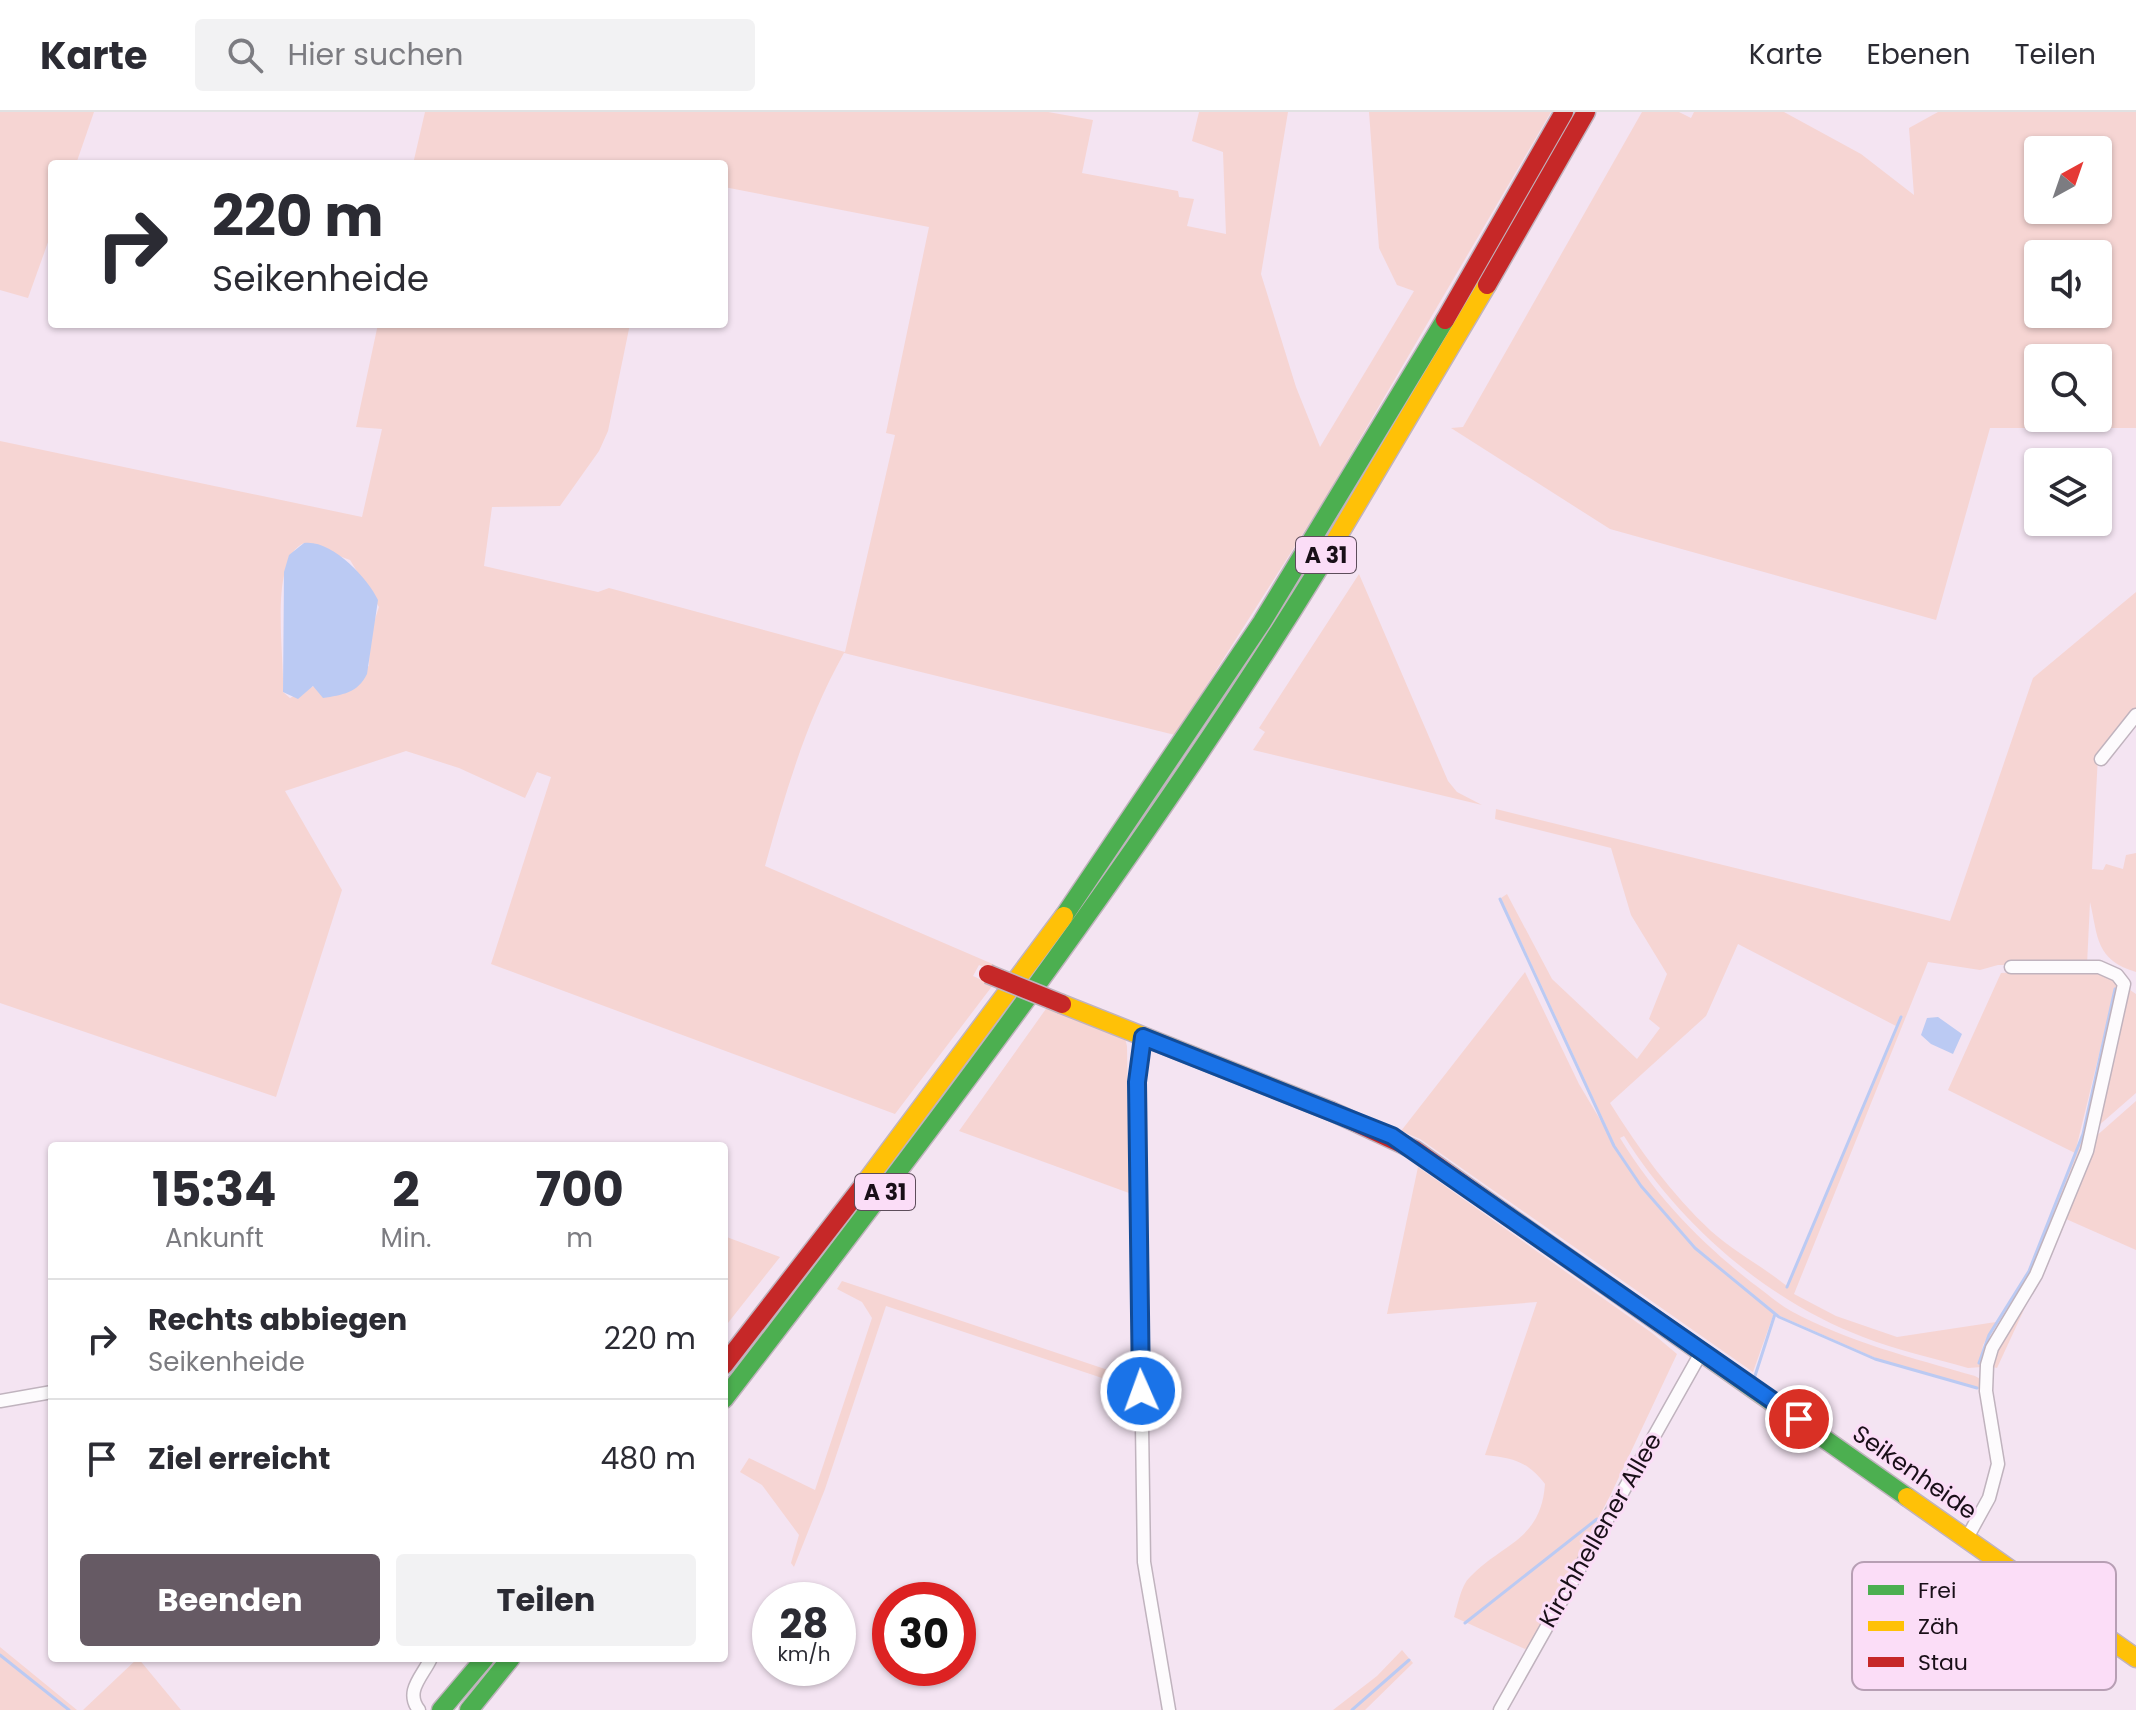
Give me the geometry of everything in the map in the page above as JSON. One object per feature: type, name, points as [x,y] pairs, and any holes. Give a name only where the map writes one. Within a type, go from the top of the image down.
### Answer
[{"type":"main road","name":"A 31","points":[[728,1360],[912,1124],[1064,917],[1208,704],[1372,447],[1564,112]]},
{"type":"main road","name":"A 31","points":[[728,1394],[928,1136],[1080,927],[1227,713],[1395,443],[1586,112]]},
{"type":"main road","name":"Seikenheide","points":[[988,974],[1392,1136],[2001,1562]]},
{"type":"main road","name":"Seikenheide","points":[[2116,1644],[2136,1658]]},
{"type":"main road","points":[[442,1709],[482,1662]]},
{"type":"main road","points":[[469,1710],[508,1662]]},
{"type":"street","points":[[2101,759],[2136,715]]},
{"type":"street","points":[[1967,1538],[1989,1498],[1998,1464],[1986,1391],[1987,1365],[1992,1348],[2036,1275],[2087,1151],[2124,984],[2117,975],[2099,967],[2011,967]]},
{"type":"street","points":[[1143,1037],[1137,1082],[1144,1562],[1169,1710]]},
{"type":"street","name":"Kirchhellener Allee","points":[[1500,1710],[1702,1351]]},
{"type":"street","points":[[0,1401],[48,1393]]},
{"type":"street","points":[[419,1710],[412,1698],[413,1688],[429,1662]]},
{"type":"shaded area","points":[[0,112],[94,112],[77,160],[48,160],[48,242],[28,298],[0,290]]},
{"type":"shaded area","points":[[425,112],[1048,112],[1093,120],[1082,173],[1178,191],[1179,197],[1194,199],[1187,226],[1226,234],[1223,152],[1192,141],[1199,112],[1288,112],[1261,274],[1296,387],[1320,447],[1414,291],[1397,285],[1379,248],[1369,112],[1551,112],[1323,502],[1175,735],[844,653],[808,731],[765,866],[995,965],[991,970],[979,965],[973,976],[993,985],[895,1114],[491,964],[551,777],[537,772],[525,798],[459,768],[406,751],[285,791],[342,890],[276,1097],[0,1003],[0,441],[362,517],[382,429],[356,427],[377,328],[629,328],[608,431],[599,451],[560,506],[492,507],[484,566],[598,592],[609,588],[845,652],[895,435],[886,433],[929,227],[728,188],[728,160],[414,160]],"holes":[[[304,543],[350,560],[379,607],[370,634],[369,666],[319,690],[314,686],[290,698],[283,692],[282,588],[293,553]]]},
{"type":"shaded area","points":[[1642,112],[1679,112],[1691,118],[1694,112],[1784,112],[1861,154],[1914,195],[1909,128],[1938,112],[2136,112],[2136,428],[2112,428],[2112,344],[2024,344],[2024,428],[1990,428],[1936,620],[1610,529],[1451,428],[1463,427]]},
{"type":"shaded area","points":[[1359,574],[1448,781],[1457,792],[1482,805],[1253,750],[1265,732],[1259,728]]},
{"type":"shaded area","points":[[2136,592],[2136,711],[2113,733],[2098,756],[2092,869],[2103,870],[2106,864],[2123,869],[2126,855],[2136,853],[2136,972],[2113,961],[2106,954],[2097,936],[2090,902],[2087,965],[1998,965],[1980,970],[1928,962],[1794,1294],[1836,1316],[1897,1337],[1996,1322],[1983,1345],[1980,1363],[1989,1338],[2030,1271],[2083,1134],[2115,989],[2075,1153],[1948,1090],[2001,973],[2090,969],[2119,980],[2091,1131],[2046,1248],[1982,1367],[1968,1368],[1876,1342],[1792,1302],[1728,1256],[1698,1229],[1646,1168],[1624,1136],[1620,1138],[1663,1198],[1695,1233],[1751,1282],[1791,1311],[1858,1340],[1975,1376],[1982,1380],[1983,1390],[1878,1359],[1780,1316],[1696,1247],[1641,1185],[1615,1145],[1501,898],[1507,894],[1552,979],[1637,1059],[1660,1028],[1649,1019],[1667,974],[1631,915],[1611,848],[1495,819],[1496,809],[1950,921],[2033,678]],"holes":[[[1738,944],[1896,1026],[1902,1017],[1787,1286],[1720,1239],[1696,1217],[1656,1170],[1610,1103],[1706,1016]]]},
{"type":"shaded area","points":[[1525,972],[1579,1084],[1640,1187],[1694,1248],[1774,1313],[1753,1372],[1420,1139],[1401,1131]]},
{"type":"shaded area","points":[[2127,988],[2136,994],[2136,1093],[2097,1127]]},
{"type":"shaded area","points":[[1048,1006],[1124,1035],[1127,1046],[1129,1193],[959,1131]]},
{"type":"shaded area","points":[[2136,1101],[2136,1250],[2066,1219],[1997,1368],[1989,1366],[2094,1138]]},
{"type":"shaded area","points":[[1418,1167],[1677,1354],[1611,1494],[1531,1646],[1525,1649],[1454,1617],[1467,1581],[1528,1530],[1542,1503],[1545,1484],[1532,1470],[1512,1459],[1485,1455],[1537,1302],[1387,1314]]},
{"type":"shaded area","points":[[728,1238],[780,1257],[728,1323]]},
{"type":"shaded area","points":[[842,1281],[1126,1376],[1133,1372],[1133,1395],[1126,1386],[886,1306],[825,1489],[794,1567],[791,1563],[799,1535],[762,1485],[740,1472],[749,1458],[815,1490],[872,1318],[862,1302],[837,1289]]},
{"type":"shaded area","points":[[0,1647],[77,1710],[0,1710]]},
{"type":"shaded area","points":[[1402,1650],[1413,1663],[1365,1710],[1333,1710],[1377,1676]]},
{"type":"shaded area","points":[[134,1662],[141,1662],[181,1710],[83,1710]]},
{"type":"water","points":[[304,543],[315,543],[337,553],[366,581],[378,600],[367,674],[354,689],[323,698],[313,686],[298,699],[283,692],[284,572],[289,555]]},
{"type":"water","points":[[1938,1017],[1962,1034],[1953,1054],[1931,1044],[1921,1035],[1927,1018]]},
{"type":"waterway","points":[[1500,899],[1614,1146],[1641,1186],[1695,1248],[1779,1317],[1875,1359],[1977,1388]]},
{"type":"waterway","points":[[1979,1363],[1989,1335],[2029,1271],[2083,1134],[2115,989]]},
{"type":"waterway","points":[[1787,1287],[1901,1017]]},
{"type":"waterway","points":[[1754,1379],[1775,1314]]},
{"type":"waterway","points":[[1465,1623],[1597,1519]]},
{"type":"waterway","points":[[0,1655],[69,1710]]},
{"type":"waterway","points":[[1352,1710],[1409,1660]]},
{"type":"traffic: fast","points":[[1064,916],[1262,622],[1445,320]]},
{"type":"traffic: fast","points":[[728,1394],[1034,989],[1182,779],[1322,563]]},
{"type":"traffic: fast","points":[[1508,1216],[1907,1497]]},
{"type":"traffic: fast","points":[[441,1710],[482,1662]]},
{"type":"traffic: fast","points":[[469,1710],[508,1662]]},
{"type":"traffic: slow","points":[[1322,563],[1487,285]]},
{"type":"traffic: slow","points":[[865,1183],[1064,916]]},
{"type":"traffic: slow","points":[[1062,1004],[1331,1111]]},
{"type":"traffic: slow","points":[[1907,1497],[1999,1562]]},
{"type":"traffic: slow","points":[[2116,1644],[2136,1658]]},
{"type":"traffic: jam","points":[[1445,320],[1564,112]]},
{"type":"traffic: jam","points":[[1487,285],[1586,112]]},
{"type":"traffic: jam","points":[[988,974],[1062,1004]]},
{"type":"traffic: jam","points":[[1331,1111],[1415,1150],[1508,1216]]},
{"type":"traffic: jam","points":[[728,1360],[865,1183]]},
{"type":"route","points":[[1141,1391],[1137,1082],[1143,1037],[1392,1136],[1799,1419]]}]
